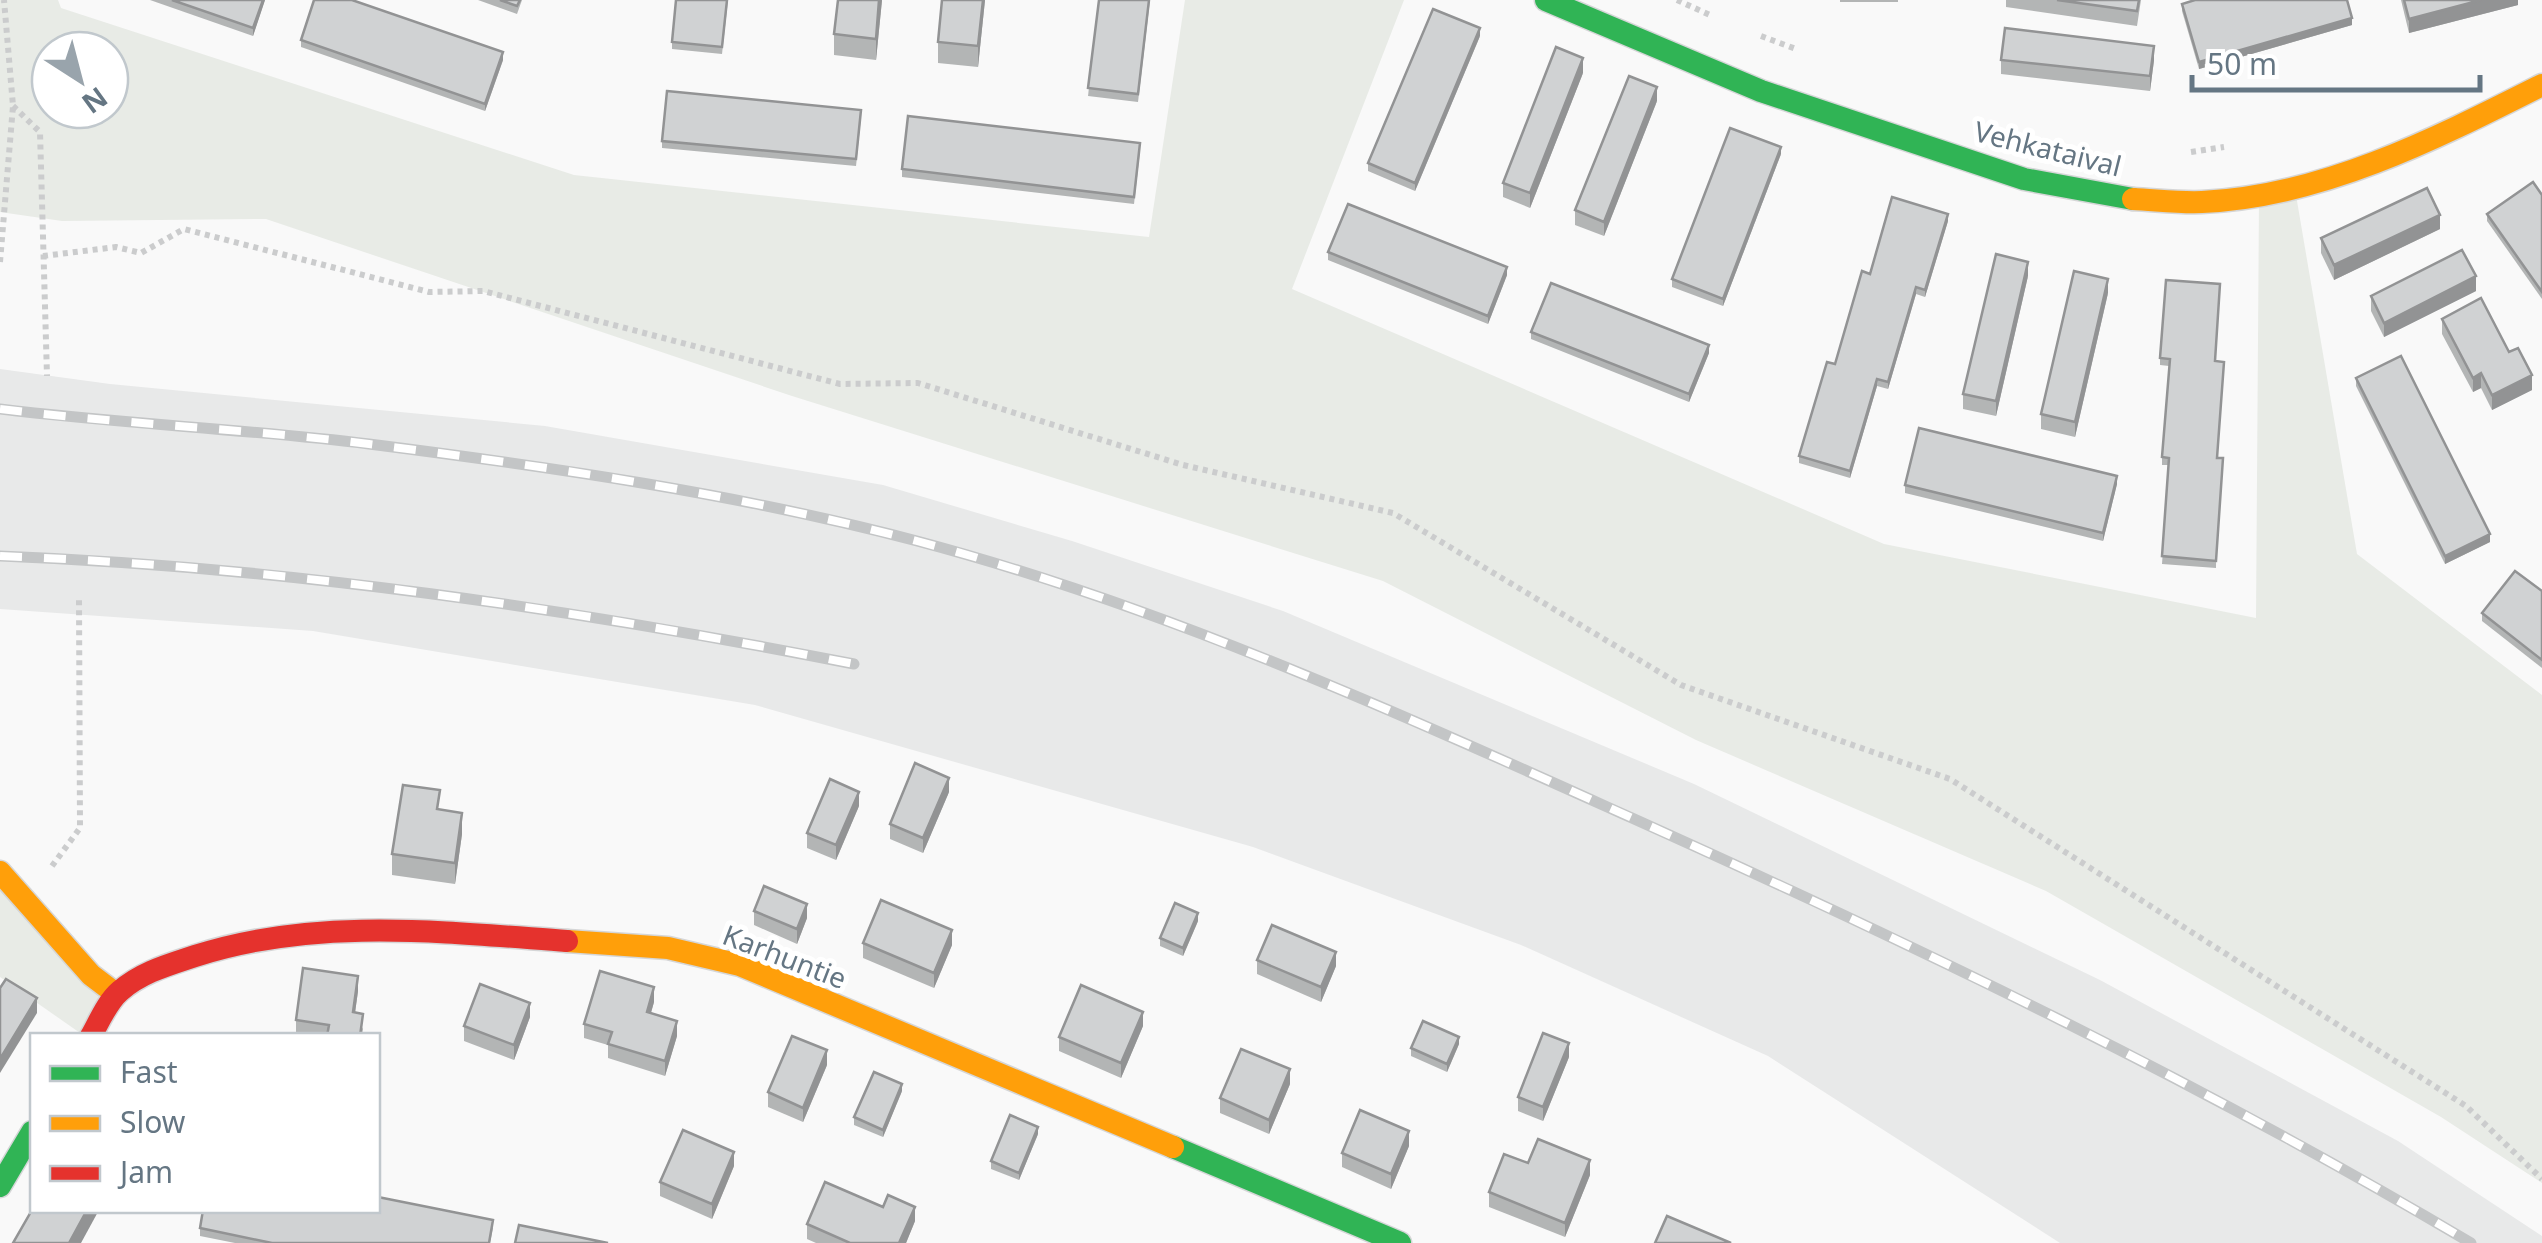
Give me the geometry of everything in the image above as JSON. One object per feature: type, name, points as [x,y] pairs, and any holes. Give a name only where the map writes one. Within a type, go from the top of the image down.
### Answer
[{"type":"street","name":"Vehkataival","points":[[1546,0],[1760,90],[2024,178],[2113,198],[2204,202],[2329,180],[2472,121],[2542,85]]},
{"type":"street","points":[[0,872],[92,975],[116,994],[93,1033]]},
{"type":"street","name":"Karhuntie","points":[[116,994],[146,972],[193,956],[232,944],[307,933],[398,929],[668,948],[740,964],[1400,1243]]},
{"type":"street","points":[[0,1186],[30,1135]]},
{"type":"path","points":[[0,262],[12,106],[4,0]]},
{"type":"path","points":[[1677,0],[1722,20]]},
{"type":"path","points":[[1752,33],[1803,52]]},
{"type":"path","points":[[12,106],[40,132],[47,376]]},
{"type":"path","points":[[2175,152],[2226,147]]},
{"type":"path","points":[[44,256],[116,248],[141,253],[184,229],[429,292],[483,292],[840,384],[918,383],[1182,465],[1393,513],[1682,685],[1950,779],[2466,1106],[2542,1178]]},
{"type":"path","points":[[42,879],[80,828],[80,598]]},
{"type":"shaded area","points":[[0,0],[58,0],[61,8],[129,30],[30,30],[30,130],[130,130],[130,30],[574,175],[1149,237],[1185,0],[1404,0],[1292,289],[1884,544],[2256,618],[2259,200],[2296,195],[2357,554],[2542,695],[2542,1183],[2441,1117],[2046,891],[1696,740],[1383,581],[792,396],[266,219],[62,221],[0,212]]},
{"type":"shaded area","points":[[0,369],[110,384],[545,426],[883,485],[1072,541],[1283,611],[1694,784],[2100,980],[2398,1141],[2542,1236],[2542,1243],[2060,1243],[1768,1056],[1521,945],[1253,847],[755,705],[313,631],[0,609]]},
{"type":"shaded area","points":[[0,884],[110,996],[84,1033],[80,1033],[0,977]]},
{"type":"building","points":[[172,0],[263,0],[253,28]]},
{"type":"building","points":[[314,0],[352,0],[503,52],[485,104],[301,40]]},
{"type":"building","points":[[676,0],[727,0],[722,47],[672,42]]},
{"type":"building","points":[[838,0],[879,0],[876,39],[834,34]]},
{"type":"building","points":[[942,0],[983,0],[978,46],[938,42]]},
{"type":"building","points":[[1099,0],[1149,0],[1138,94],[1088,88]]},
{"type":"building","points":[[2057,0],[2139,0],[2137,11]]},
{"type":"building","points":[[2195,0],[2347,0],[2352,18],[2199,62],[2182,4]]},
{"type":"building","points":[[2404,0],[2481,0],[2409,19]]},
{"type":"building","points":[[1433,9],[1480,28],[1415,183],[1368,163]]},
{"type":"building","points":[[2005,28],[2154,46],[2150,76],[2001,60]]},
{"type":"building","points":[[1556,47],[1583,58],[1530,193],[1503,183]]},
{"type":"building","points":[[1629,76],[1657,87],[1604,222],[1575,210]]},
{"type":"building","points":[[667,91],[861,110],[856,159],[662,141]]},
{"type":"building","points":[[908,116],[1140,143],[1134,197],[902,169]]},
{"type":"building","points":[[1730,128],[1781,147],[1723,299],[1672,279]]},
{"type":"building","points":[[2533,182],[2542,195],[2542,292],[2487,214]]},
{"type":"building","points":[[2427,188],[2440,215],[2334,265],[2321,238]]},
{"type":"building","points":[[1892,197],[1948,214],[1925,290],[1916,287],[1888,382],[1877,379],[1850,471],[1799,456],[1827,362],[1835,364],[1862,271],[1870,274]]},
{"type":"building","points":[[1348,204],[1507,267],[1488,316],[1328,252]]},
{"type":"building","points":[[2462,250],[2476,276],[2384,323],[2371,296]]},
{"type":"building","points":[[1996,254],[2028,262],[1996,401],[1963,394]]},
{"type":"building","points":[[2074,271],[2108,279],[2075,422],[2041,414]]},
{"type":"building","points":[[2166,280],[2220,284],[2215,361],[2224,362],[2217,458],[2223,458],[2216,561],[2162,556],[2169,458],[2162,457],[2170,359],[2160,358]]},
{"type":"building","points":[[1551,283],[1709,345],[1689,394],[1531,332]]},
{"type":"building","points":[[2481,298],[2509,352],[2518,348],[2532,375],[2492,395],[2481,373],[2473,378],[2442,319]]},
{"type":"building","points":[[2401,356],[2490,534],[2445,556],[2356,378]]},
{"type":"building","points":[[1919,428],[2117,476],[2103,533],[1905,485]]},
{"type":"building","points":[[2515,571],[2542,591],[2542,660],[2482,613]]},
{"type":"building","points":[[915,763],[949,778],[923,838],[890,824]]},
{"type":"building","points":[[830,779],[859,792],[836,845],[807,833]]},
{"type":"building","points":[[403,785],[440,790],[437,809],[462,813],[455,863],[392,854]]},
{"type":"building","points":[[764,886],[807,904],[797,929],[754,911]]},
{"type":"building","points":[[881,900],[952,930],[934,973],[863,943]]},
{"type":"building","points":[[1175,903],[1198,913],[1183,948],[1160,938]]},
{"type":"building","points":[[1272,925],[1336,952],[1321,987],[1257,960]]},
{"type":"building","points":[[303,968],[358,976],[353,1012],[363,1014],[360,1033],[328,1033],[329,1025],[296,1020]]},
{"type":"building","points":[[600,971],[654,987],[647,1012],[677,1021],[665,1061],[608,1044],[612,1032],[584,1024]]},
{"type":"building","points":[[6,979],[37,998],[0,1059],[0,988]]},
{"type":"building","points":[[480,984],[530,1003],[514,1045],[464,1026]]},
{"type":"building","points":[[1081,985],[1143,1012],[1121,1063],[1059,1037]]},
{"type":"building","points":[[1423,1021],[1459,1037],[1447,1064],[1411,1048]]},
{"type":"building","points":[[1543,1033],[1569,1043],[1543,1107],[1518,1097]]},
{"type":"building","points":[[792,1036],[827,1050],[803,1108],[768,1092]]},
{"type":"building","points":[[1241,1049],[1290,1069],[1269,1120],[1220,1098]]},
{"type":"building","points":[[874,1072],[902,1084],[883,1130],[854,1117]]},
{"type":"building","points":[[1360,1110],[1409,1131],[1391,1174],[1342,1153]]},
{"type":"building","points":[[1010,1115],[1038,1127],[1019,1173],[991,1161]]},
{"type":"building","points":[[683,1130],[734,1152],[712,1204],[660,1182]]},
{"type":"building","points":[[1538,1139],[1590,1160],[1565,1223],[1489,1192],[1504,1154],[1528,1163]]},
{"type":"building","points":[[825,1182],[883,1207],[888,1195],[915,1207],[899,1243],[850,1243],[807,1224]]},
{"type":"building","points":[[380,1197],[493,1220],[489,1243],[272,1243],[200,1228],[202,1213],[380,1213]]},
{"type":"building","points":[[30,1213],[85,1213],[69,1243],[13,1243]]},
{"type":"building","points":[[1667,1216],[1731,1243],[1655,1243]]},
{"type":"building","points":[[519,1225],[608,1243],[515,1243]]},
{"type":"railway","points":[[0,409],[369,444],[645,484],[850,524],[1101,597],[1369,702],[1846,916],[2162,1072],[2471,1243]]},
{"type":"railway","points":[[0,556],[215,570],[429,594],[642,625],[854,664]]},
{"type":"traffic: fast","points":[[1546,0],[1761,91],[2024,179],[2133,199]]},
{"type":"traffic: fast","points":[[0,1186],[30,1135]]},
{"type":"traffic: fast","points":[[1173,1147],[1400,1243]]},
{"type":"traffic: slow","points":[[2133,199],[2202,202],[2247,198],[2335,177],[2420,144],[2542,85]]},
{"type":"traffic: slow","points":[[0,872],[91,975],[116,994]]},
{"type":"traffic: slow","points":[[567,941],[668,948],[740,965],[1173,1147]]},
{"type":"traffic: jam","points":[[93,1033],[111,1001],[137,979],[195,956],[241,944],[287,936],[380,931],[567,941]]}]
